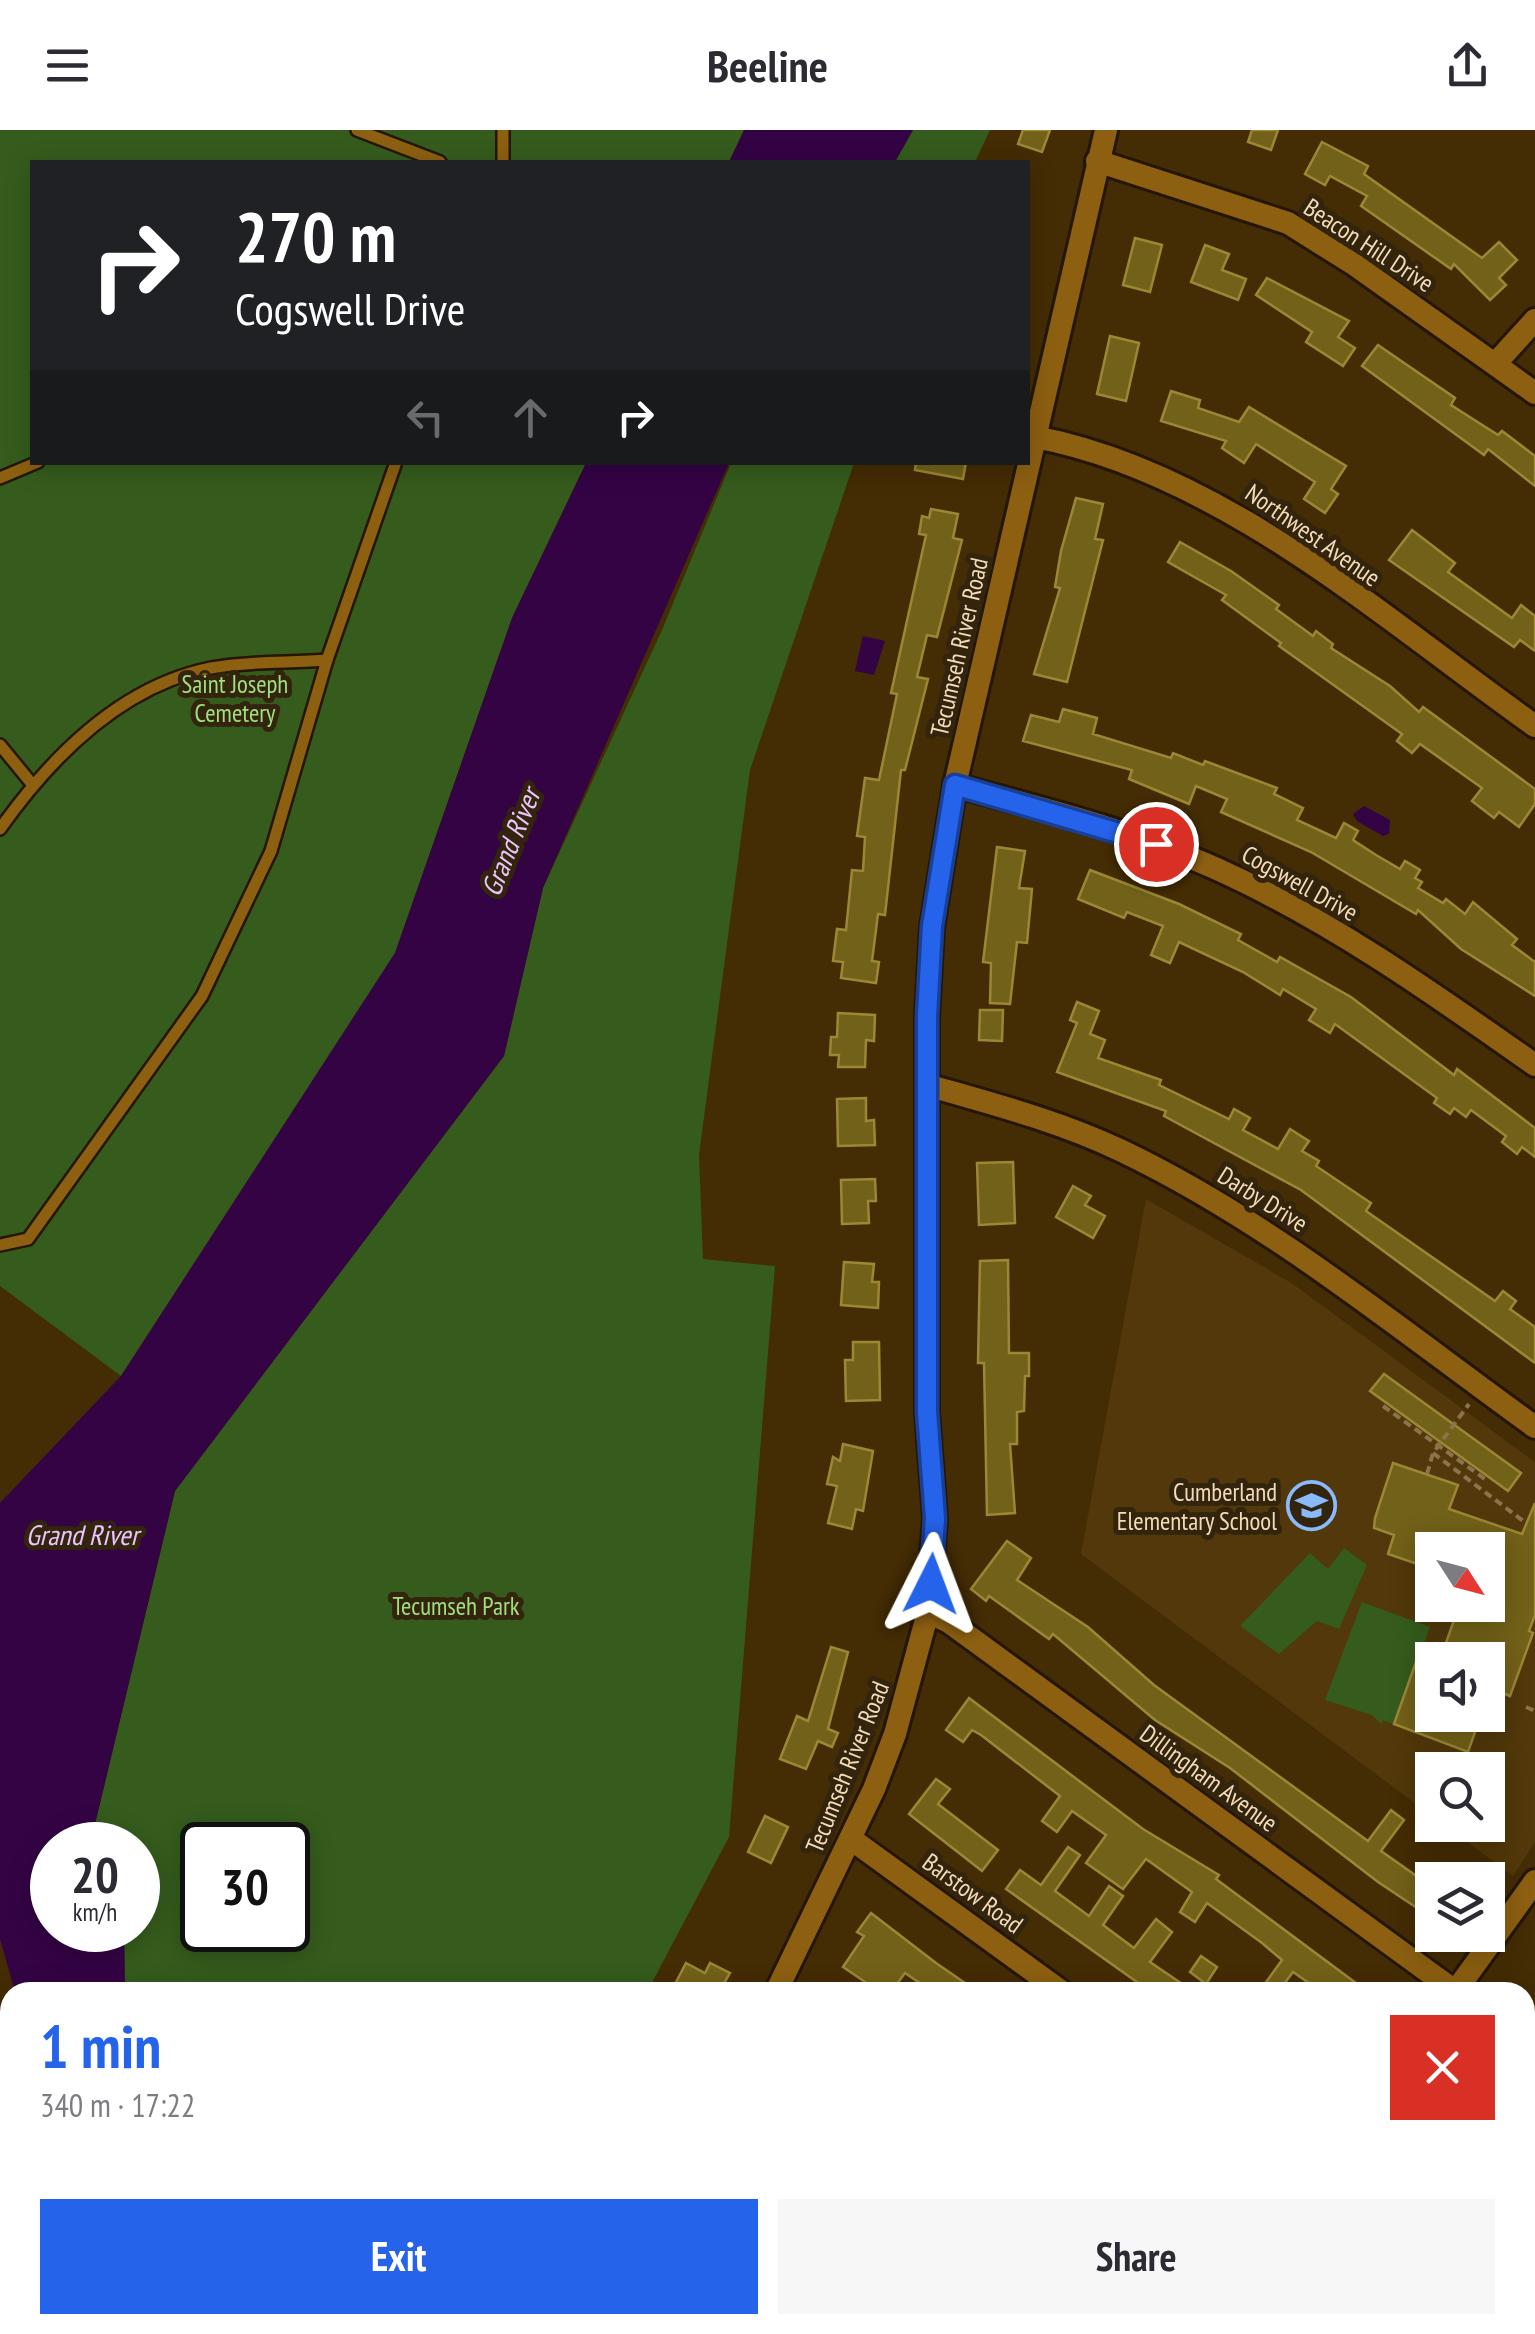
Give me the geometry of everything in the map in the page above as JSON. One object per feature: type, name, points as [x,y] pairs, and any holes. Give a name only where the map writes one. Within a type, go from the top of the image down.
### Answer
[{"type":"street","name":"Tecumseh River Road","points":[[1030,458],[1106,130]]},
{"type":"street","name":"Beacon Hill Drive","points":[[1097,161],[1288,223],[1355,265],[1535,394]]},
{"type":"street","points":[[1495,364],[1535,320]]},
{"type":"street","name":"Northwest Avenue","points":[[1035,436],[1117,458],[1219,504],[1535,726]]},
{"type":"street","name":"Tecumseh River Road","points":[[781,1982],[851,1838],[895,1734],[928,1612],[935,1518],[927,1412],[927,1084],[932,926],[955,785],[1028,465]]},
{"type":"street","name":"Cogswell Drive","points":[[955,785],[1099,825],[1219,870],[1380,960],[1535,1065]]},
{"type":"street","name":"Darby Drive","points":[[927,1084],[1038,1116],[1120,1150],[1185,1184],[1303,1256],[1535,1427]]},
{"type":"street","name":"Dillingham Avenue","points":[[928,1612],[949,1622],[1441,1982]]},
{"type":"street","name":"Barstow Road","points":[[851,1838],[1048,1982]]},
{"type":"street","points":[[1462,1982],[1535,1881]]},
{"type":"lane","points":[[357,130],[435,160]]},
{"type":"lane","points":[[502,160],[503,130]]},
{"type":"lane","points":[[0,478],[31,465]]},
{"type":"lane","points":[[0,1245],[28,1239],[202,996],[271,852],[327,660],[395,465]]},
{"type":"lane","points":[[0,828],[32,784],[82,733],[144,693],[210,668],[327,660]]},
{"type":"lane","points":[[0,744],[32,784]]},
{"type":"path","points":[[1427,1474],[1433,1453],[1480,1388]]},
{"type":"path","points":[[1383,1406],[1485,1479]]},
{"type":"path","points":[[1433,1453],[1526,1523]]},
{"type":"path","points":[[1526,1708],[1535,1711]]},
{"type":"shaded area","name":"Cumberland Elementary School","points":[[1146,1199],[1293,1284],[1535,1462],[1535,1842],[1513,1876],[1505,1870],[1505,1862],[1494,1862],[1468,1842],[1505,1842],[1505,1752],[1415,1752],[1415,1803],[1081,1554]]},
{"type":"green space","name":"Saint Joseph Cemetery","points":[[0,130],[744,130],[730,160],[30,160],[30,465],[585,465],[512,618],[395,953],[121,1376],[0,1286]]},
{"type":"green space","points":[[913,130],[990,130],[976,160],[896,160]]},
{"type":"green space","name":"Tecumseh Park","points":[[730,465],[853,465],[750,770],[699,1155],[703,1259],[775,1266],[729,1837],[652,1982],[125,1982],[124,1952],[160,1952],[160,1822],[96,1822],[175,1491],[504,1056],[543,888],[662,630]]},
{"type":"green space","points":[[1344,1548],[1367,1565],[1339,1629],[1317,1621],[1279,1654],[1240,1626],[1310,1553],[1328,1569]]},
{"type":"green space","points":[[1362,1602],[1430,1627],[1424,1642],[1415,1642],[1415,1667],[1394,1724],[1383,1720],[1381,1724],[1372,1715],[1325,1700]]},
{"type":"water","points":[[744,130],[913,130],[896,160],[730,160]]},
{"type":"water","name":"Grand River","points":[[585,465],[728,465],[543,888],[504,1056],[175,1491],[96,1822],[30,1822],[30,1952],[124,1952],[125,1982],[12,1982],[0,1939],[0,1503],[121,1376],[395,953],[512,618]]},
{"type":"water","points":[[863,636],[885,641],[874,675],[855,671]]},
{"type":"water","points":[[1364,806],[1390,820],[1389,834],[1383,836],[1357,821],[1353,814]]},
{"type":"building","points":[[1023,130],[1050,130],[1042,152],[1018,144]]},
{"type":"building","points":[[1252,130],[1278,130],[1271,150],[1248,142]]},
{"type":"building","points":[[1322,142],[1368,166],[1364,174],[1482,258],[1499,242],[1517,260],[1499,278],[1506,285],[1490,300],[1454,264],[1451,269],[1361,206],[1367,196],[1330,176],[1325,185],[1305,174]]},
{"type":"building","points":[[1135,238],[1162,245],[1150,292],[1123,285]]},
{"type":"building","points":[[1205,245],[1229,254],[1222,270],[1246,279],[1238,300],[1191,282]]},
{"type":"building","points":[[1267,278],[1349,321],[1338,337],[1355,348],[1343,366],[1306,342],[1312,332],[1256,295]]},
{"type":"building","points":[[1110,336],[1139,343],[1126,401],[1097,394]]},
{"type":"building","points":[[1378,345],[1455,398],[1451,405],[1498,435],[1502,431],[1535,456],[1535,486],[1488,449],[1484,455],[1362,366]]},
{"type":"building","points":[[1171,391],[1200,400],[1198,408],[1239,422],[1249,407],[1346,466],[1331,489],[1338,494],[1325,513],[1304,499],[1315,482],[1256,444],[1244,463],[1222,448],[1226,441],[1161,421]]},
{"type":"building","points":[[916,465],[965,465],[963,479],[915,470]]},
{"type":"building","points":[[1076,498],[1103,504],[1095,539],[1103,540],[1067,682],[1034,674],[1060,588],[1055,587],[1061,551]]},
{"type":"building","points":[[931,509],[958,514],[953,538],[962,540],[937,637],[927,635],[917,677],[928,679],[905,770],[901,770],[885,915],[878,914],[872,961],[879,962],[876,983],[841,978],[843,962],[833,961],[837,929],[846,930],[852,870],[863,871],[865,837],[857,836],[865,778],[879,780],[897,694],[891,693],[926,535],[919,534],[922,516],[929,518]]},
{"type":"building","points":[[1412,530],[1455,563],[1448,572],[1512,618],[1521,605],[1535,616],[1535,651],[1520,640],[1514,647],[1389,560]]},
{"type":"building","points":[[1180,542],[1231,571],[1279,605],[1276,609],[1313,636],[1316,631],[1333,644],[1331,648],[1390,686],[1419,712],[1423,707],[1535,789],[1535,804],[1519,827],[1499,812],[1494,818],[1472,801],[1482,788],[1420,744],[1412,753],[1397,741],[1402,734],[1279,646],[1281,643],[1222,600],[1226,595],[1168,562]]},
{"type":"building","points":[[1063,709],[1097,718],[1093,734],[1171,758],[1173,753],[1203,765],[1205,761],[1277,788],[1274,794],[1303,808],[1297,820],[1336,838],[1344,823],[1358,831],[1353,840],[1376,855],[1400,869],[1405,861],[1420,870],[1415,878],[1422,882],[1418,888],[1443,903],[1446,899],[1465,914],[1473,902],[1517,939],[1512,945],[1535,962],[1535,996],[1461,949],[1418,910],[1416,914],[1311,852],[1221,812],[1227,799],[1196,786],[1189,804],[1129,779],[1132,770],[1023,741],[1031,715],[1059,722]]},
{"type":"building","points":[[997,847],[1025,851],[1019,888],[1032,889],[1027,943],[1017,942],[1010,1004],[990,1003],[991,963],[983,962]]},
{"type":"building","points":[[1090,870],[1179,904],[1241,934],[1238,940],[1277,962],[1280,957],[1351,997],[1454,1075],[1457,1069],[1535,1128],[1535,1157],[1522,1147],[1517,1154],[1502,1142],[1506,1136],[1471,1110],[1466,1117],[1454,1108],[1450,1114],[1434,1103],[1437,1098],[1335,1024],[1330,1033],[1309,1020],[1316,1009],[1283,989],[1280,995],[1243,972],[1179,942],[1170,963],[1151,955],[1163,926],[1127,912],[1124,918],[1078,899]]},
{"type":"building","points":[[1077,1002],[1099,1011],[1090,1034],[1105,1040],[1098,1058],[1161,1080],[1159,1085],[1229,1119],[1234,1109],[1250,1118],[1243,1130],[1278,1149],[1290,1129],[1309,1141],[1302,1151],[1319,1161],[1316,1166],[1371,1203],[1366,1211],[1495,1301],[1503,1291],[1516,1301],[1510,1309],[1535,1327],[1535,1363],[1301,1190],[1164,1116],[1166,1111],[1057,1072],[1077,1023],[1070,1020]]},
{"type":"building","points":[[980,1010],[1003,1010],[1002,1041],[979,1040]]},
{"type":"building","points":[[838,1013],[875,1015],[874,1041],[866,1040],[865,1067],[838,1067],[839,1055],[830,1055],[831,1037],[837,1037]]},
{"type":"building","points":[[866,1098],[866,1121],[874,1120],[875,1145],[838,1146],[837,1099]]},
{"type":"building","points":[[1013,1162],[1015,1223],[979,1225],[977,1163]]},
{"type":"building","points":[[875,1179],[876,1201],[868,1201],[869,1223],[842,1224],[841,1180]]},
{"type":"building","points":[[1073,1186],[1091,1196],[1085,1205],[1105,1216],[1093,1238],[1056,1217]]},
{"type":"building","points":[[1008,1260],[1009,1353],[1029,1353],[1029,1376],[1025,1376],[1024,1411],[1017,1412],[1017,1444],[1010,1444],[1015,1513],[987,1515],[984,1363],[978,1363],[980,1261]]},
{"type":"building","points":[[844,1262],[874,1264],[872,1282],[879,1282],[878,1308],[841,1305]]},
{"type":"building","points":[[853,1342],[879,1342],[880,1400],[846,1401],[845,1360],[853,1360]]},
{"type":"building","points":[[1384,1374],[1521,1473],[1508,1491],[1370,1391]]},
{"type":"building","points":[[843,1444],[873,1451],[863,1511],[856,1509],[852,1529],[828,1523],[837,1486],[827,1484],[833,1457],[840,1461]]},
{"type":"building","points":[[1393,1463],[1458,1485],[1449,1509],[1522,1534],[1535,1503],[1535,1615],[1529,1631],[1533,1633],[1510,1696],[1505,1694],[1505,1642],[1446,1642],[1453,1622],[1505,1622],[1505,1532],[1415,1532],[1415,1563],[1388,1554],[1394,1535],[1374,1528]]},
{"type":"building","points":[[1007,1541],[1031,1558],[1017,1580],[1088,1627],[1154,1685],[1368,1841],[1391,1810],[1404,1820],[1381,1851],[1415,1875],[1415,1907],[1230,1768],[1155,1720],[1053,1634],[1049,1639],[989,1596],[986,1601],[971,1589]]},
{"type":"building","points":[[831,1647],[848,1652],[828,1729],[838,1733],[832,1747],[818,1741],[806,1769],[780,1759],[797,1716],[808,1721]]},
{"type":"building","points":[[1415,1664],[1415,1732],[1394,1724]]},
{"type":"building","points":[[969,1698],[1143,1829],[1219,1875],[1216,1879],[1355,1982],[1308,1982],[1293,1972],[1286,1982],[1266,1982],[1282,1960],[1262,1943],[1207,1903],[1195,1922],[1180,1912],[1192,1892],[1146,1859],[1123,1889],[1086,1863],[1106,1835],[1072,1811],[1057,1832],[1042,1821],[1060,1796],[981,1735],[972,1730],[963,1742],[946,1730]]},
{"type":"building","points":[[1415,1732],[1475,1732],[1468,1752]]},
{"type":"building","points":[[936,1779],[950,1789],[938,1804],[998,1850],[982,1871],[909,1814]]},
{"type":"building","points":[[765,1816],[788,1827],[771,1863],[748,1852]]},
{"type":"building","points":[[1068,1847],[1080,1855],[1055,1891],[1089,1916],[1109,1886],[1123,1896],[1103,1925],[1134,1948],[1156,1919],[1172,1932],[1150,1962],[1179,1982],[1137,1982],[1006,1889],[1020,1870],[1041,1885]]},
{"type":"building","points":[[871,1913],[964,1982],[918,1982],[905,1973],[898,1982],[865,1982],[843,1967],[864,1936],[857,1932]]},
{"type":"building","points":[[1201,1956],[1217,1967],[1207,1982],[1190,1972]]},
{"type":"building","points":[[686,1963],[705,1973],[710,1963],[730,1973],[725,1982],[676,1982]]},
{"type":"place","name":"Cumberland Elementary School","points":[[1312,1506]]},
{"type":"route","points":[[931,1584],[935,1518],[927,1412],[927,1016],[932,926],[955,785],[1156,844]]}]
